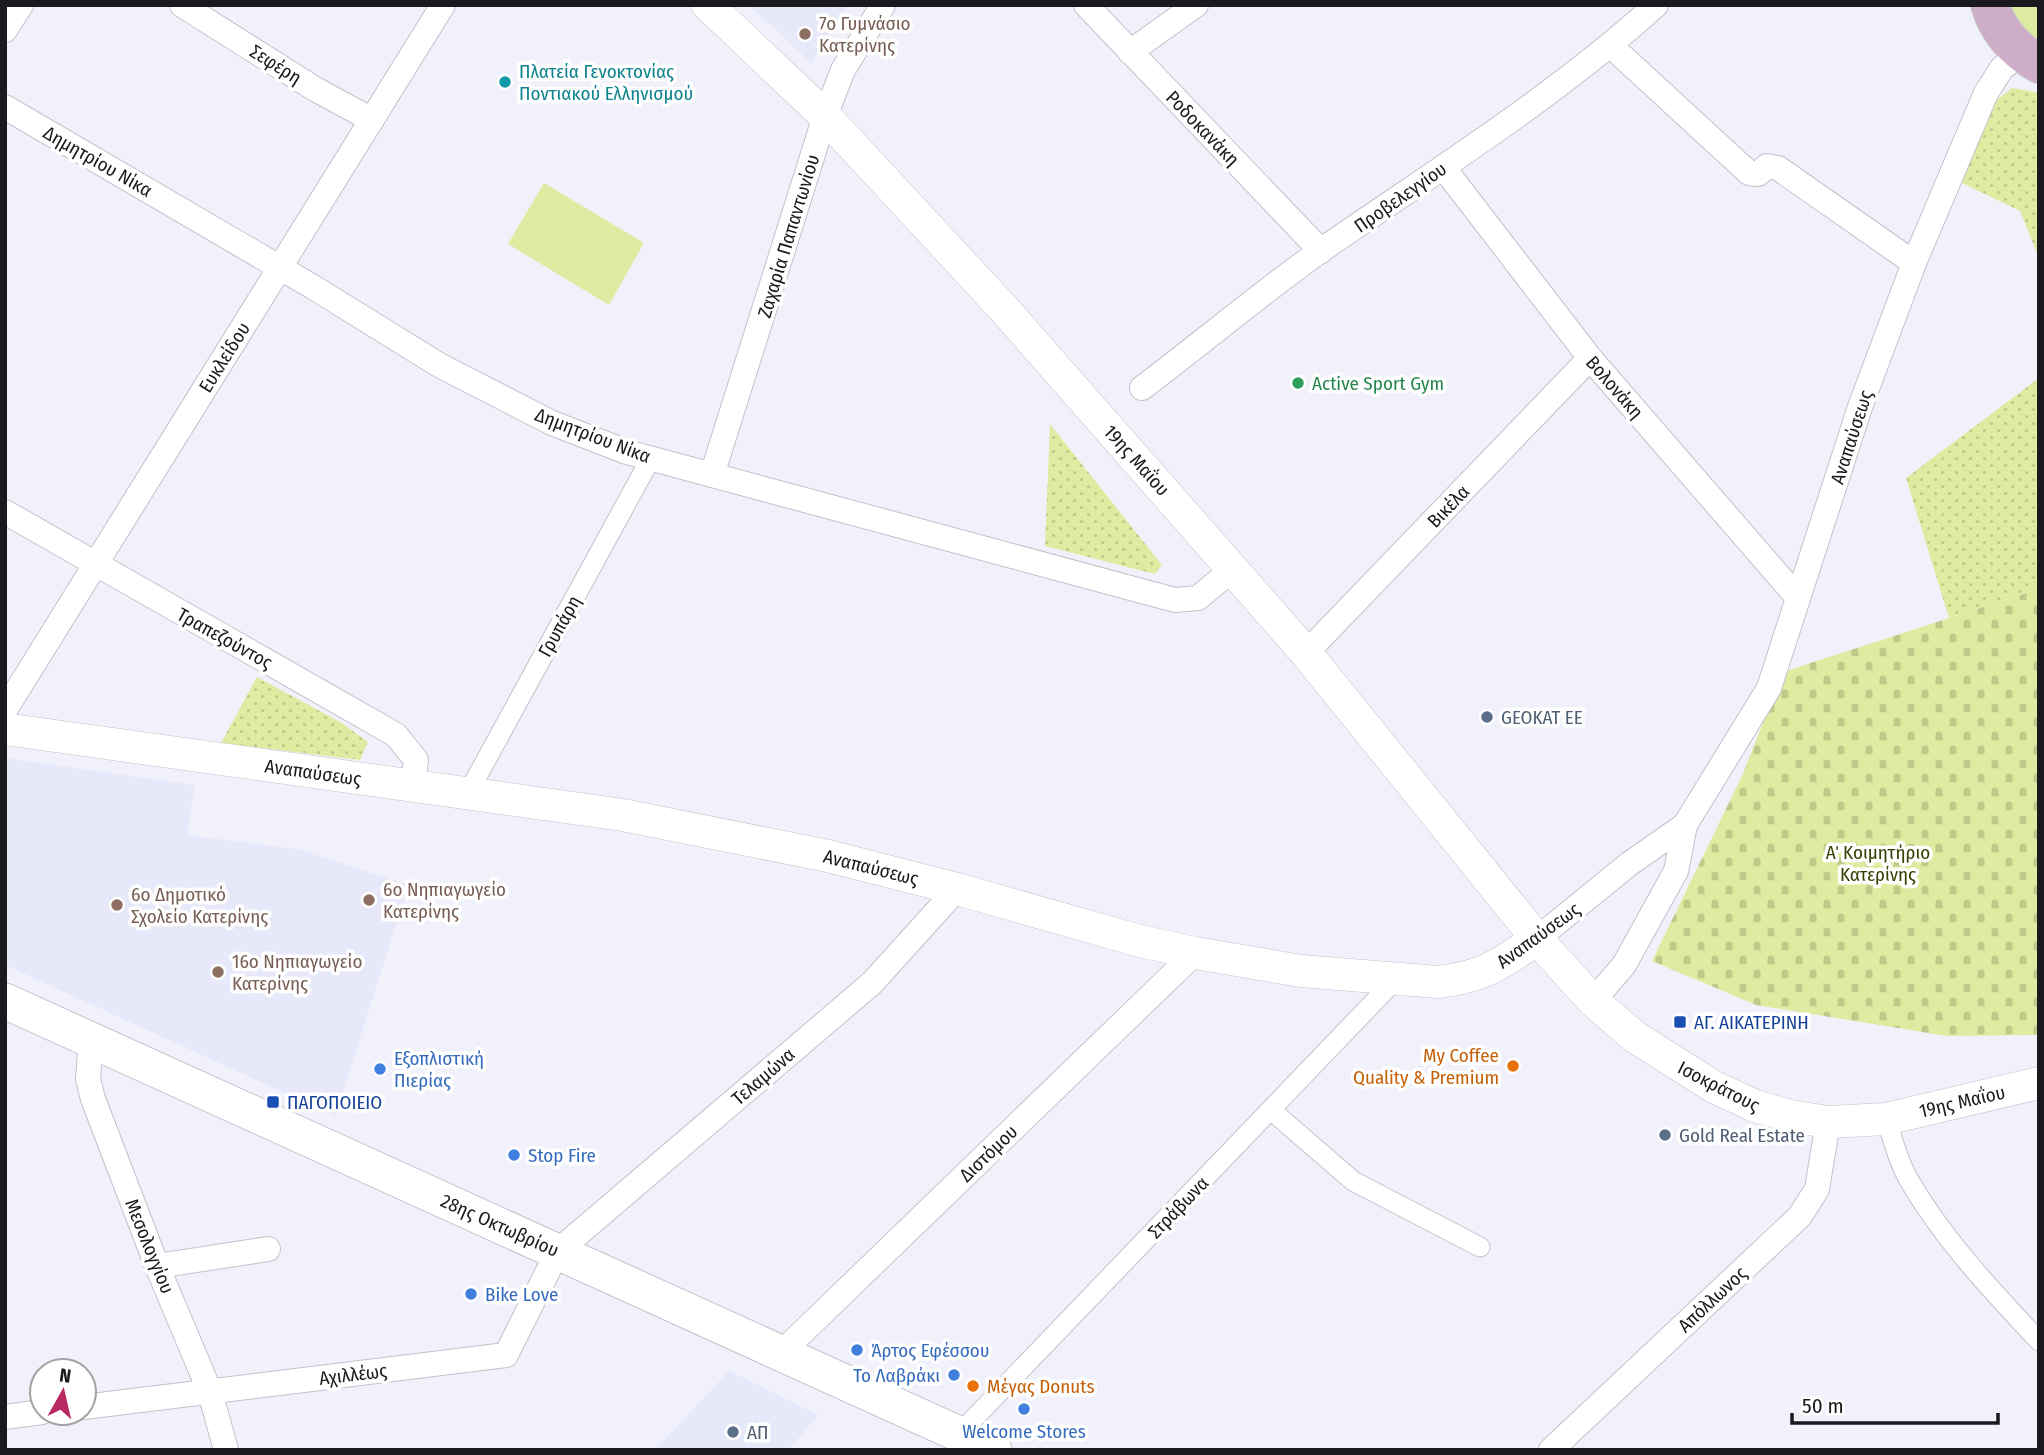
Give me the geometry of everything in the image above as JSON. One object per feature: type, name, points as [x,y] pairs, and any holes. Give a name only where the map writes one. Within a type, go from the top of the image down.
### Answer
[{"type":"main road","points":[[1990,5],[2005,36],[2030,59]]},
{"type":"main road","name":"28ης Οκτωβρίου","points":[[5,1001],[994,1450]]},
{"type":"street","points":[[5,30],[21,5]]},
{"type":"street","name":"Σεφέρη","points":[[182,5],[324,94],[372,120]]},
{"type":"street","name":"Ευκλείδου","points":[[5,710],[443,5]]},
{"type":"street","name":"19ης Μαΐου","points":[[708,5],[825,117],[1003,308],[1234,568],[1537,939]]},
{"type":"street","name":"Ζαχαρία Παπαντωνίου","points":[[712,475],[825,117],[843,70],[883,5]]},
{"type":"street","name":"Ροδοκανάκη","points":[[1086,5],[1321,251]]},
{"type":"street","points":[[1130,52],[1196,5]]},
{"type":"street","name":"Προβελεγγίου","points":[[1142,388],[1321,251],[1611,46],[1656,5]]},
{"type":"street","points":[[1611,46],[1749,173],[1758,174],[1767,166],[1778,168],[1914,263]]},
{"type":"street","name":"Αναπαύσεως","points":[[1593,1002],[1624,965],[1676,871],[1685,825],[1769,688],[1860,407],[1914,263],[1986,93],[2002,68],[2030,59]]},
{"type":"street","name":"Δημητρίου Νίκα","points":[[5,107],[280,268],[439,365],[552,423],[627,452],[1175,600],[1198,598],[1234,568]]},
{"type":"street","name":"Βολονάκη","points":[[1443,167],[1590,358],[1798,598]]},
{"type":"street","name":"Βικέλα","points":[[1306,653],[1590,358]]},
{"type":"street","name":"Γρυπάρη","points":[[468,793],[650,458]]},
{"type":"street","name":"Τραπεζούντος","points":[[5,512],[396,735],[416,760],[414,786]]},
{"type":"street","name":"Αναπαύσεως","points":[[5,729],[636,818],[828,856],[1140,941],[1195,953],[1301,971],[1438,982],[1491,970],[1537,939],[1629,864],[1685,825]]},
{"type":"street","name":"Τελαμώνα","points":[[558,1251],[872,983],[957,889]]},
{"type":"street","name":"Ισοκράτους","points":[[1537,939],[1593,1002],[1636,1037],[1714,1087],[1755,1106],[1790,1116],[1828,1122],[1886,1119]]},
{"type":"street","name":"Διστόμου","points":[[781,1353],[1195,953]]},
{"type":"street","name":"Στράβωνα","points":[[959,1434],[1396,979]]},
{"type":"street","name":"Μεσολογγίου","points":[[91,1039],[88,1079],[93,1099],[157,1266],[210,1392],[226,1450]]},
{"type":"street","name":"19ης Μαΐου","points":[[1886,1119],[2039,1083]]},
{"type":"street","points":[[1270,1110],[1353,1181],[1480,1247]]},
{"type":"street","points":[[1886,1119],[1908,1178],[1940,1226],[1990,1288],[2039,1340]]},
{"type":"street","name":"Απόλλωνος","points":[[1551,1450],[1800,1216],[1817,1189],[1828,1122]]},
{"type":"street","points":[[157,1266],[268,1249]]},
{"type":"street","name":"Αχιλλέως","points":[[98,1405],[506,1355],[558,1251]]},
{"type":"street","points":[[5,1417],[28,1414]]},
{"type":"shaded area","name":"7ο Γυμνάσιο Κατερίνης","points":[[749,5],[848,5],[811,63]]},
{"type":"shaded area","points":[[5,758],[195,785],[187,835],[297,849],[409,885],[335,1116],[5,965]]},
{"type":"shaded area","points":[[729,1371],[819,1415],[788,1450],[655,1450]]},
{"type":"green space","points":[[2009,5],[2039,5],[2039,43],[2016,20]]},
{"type":"green space","points":[[2012,88],[2039,93],[2039,258],[2020,211],[1956,180],[1994,102]]},
{"type":"green space","points":[[544,183],[644,243],[609,305],[508,244]]},
{"type":"green space","points":[[2039,378],[2039,589],[1949,618],[1906,478]]},
{"type":"green space","points":[[1050,424],[1162,565],[1155,574],[1045,546]]},
{"type":"green space","name":"Α΄ Κοιμητήριο Κατερίνης","points":[[2039,589],[2039,1035],[1947,1036],[1756,1005],[1652,961],[1742,776],[1783,672]]},
{"type":"green space","points":[[257,677],[342,723],[368,742],[360,760],[221,743]]},
{"type":"place","name":"7ο Γυμνάσιο Κατερίνης","points":[[805,34]]},
{"type":"place","name":"Πλατεία Γενοκτονίας Ποντιακού Ελληνισμού","points":[[505,82]]},
{"type":"place","name":"Active Sport Gym","points":[[1298,383]]},
{"type":"place","name":"GEOKAT EE","points":[[1487,717]]},
{"type":"place","name":"6ο Νηπιαγωγείο Κατερίνης","points":[[369,900]]},
{"type":"place","name":"6ο Δημοτικό Σχολείο Κατερίνης","points":[[117,905]]},
{"type":"place","name":"16ο Νηπιαγωγείο Κατερίνης","points":[[218,972]]},
{"type":"place","name":"ΑΓ. ΑΙΚΑΤΕΡΙΝΗ","points":[[1680,1022]]},
{"type":"place","name":"My Coffee Quality & Premium","points":[[1513,1066]]},
{"type":"place","name":"Εξοπλιστική Πιερίας","points":[[380,1069]]},
{"type":"place","name":"ΠΑΓΟΠΟΙΕΙΟ","points":[[273,1102]]},
{"type":"place","name":"Gold Real Estate","points":[[1665,1135]]},
{"type":"place","name":"Stop Fire","points":[[514,1155]]},
{"type":"place","name":"Bike Love","points":[[471,1294]]},
{"type":"place","name":"Άρτος Εφέσσου","points":[[857,1350]]},
{"type":"place","name":"Το Λαβράκι","points":[[954,1375]]},
{"type":"place","name":"Μέγας Donuts","points":[[973,1386]]},
{"type":"place","name":"Welcome Stores","points":[[1024,1409]]},
{"type":"place","name":"ΑΠ","points":[[733,1432]]}]
